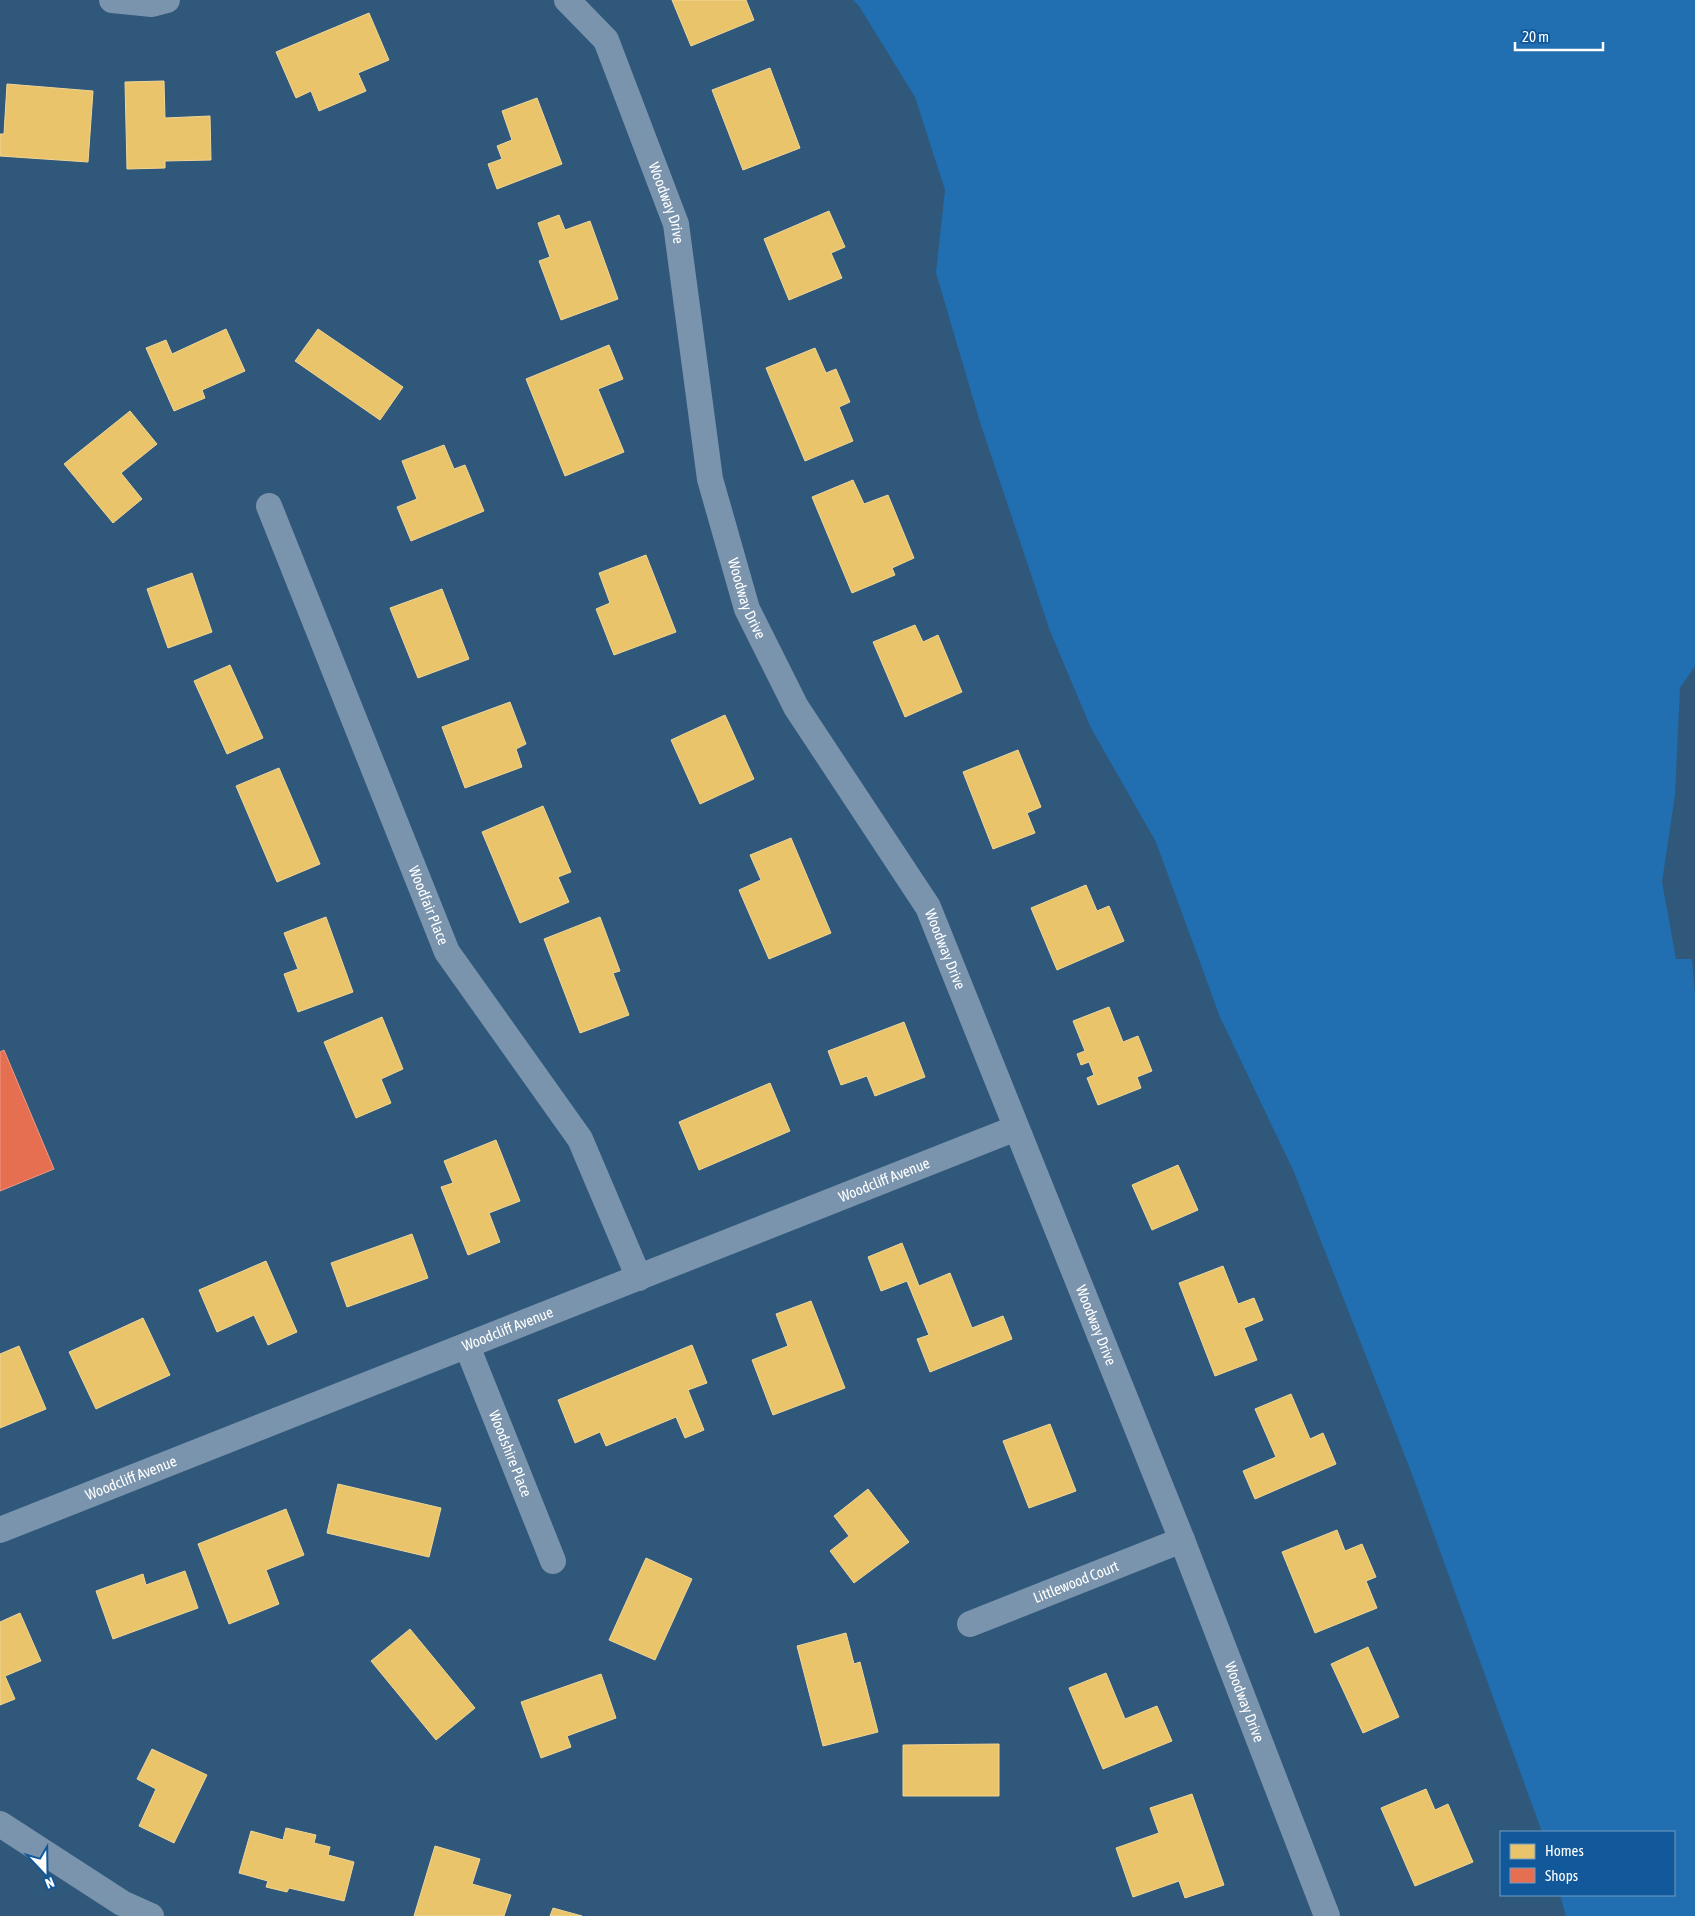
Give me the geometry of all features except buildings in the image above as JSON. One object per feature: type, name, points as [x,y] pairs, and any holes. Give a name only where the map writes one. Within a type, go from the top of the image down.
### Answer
[{"type":"street","points":[[112,0],[152,4],[167,0]]},
{"type":"street","name":"Woodway Drive","points":[[567,0],[606,40],[676,224],[710,479],[747,609],[796,707],[928,907],[1182,1540],[1327,1916]]},
{"type":"street","name":"Woodfair Place","points":[[269,506],[447,952],[580,1139],[638,1278]]},
{"type":"street","name":"Woodcliff Avenue","points":[[0,1530],[1016,1128]]},
{"type":"street","name":"Woodshire Place","points":[[467,1346],[553,1561]]},
{"type":"street","name":"Littlewood Court","points":[[970,1624],[1182,1540]]},
{"type":"street","points":[[0,1824],[122,1903],[151,1916]]},
{"type":"shaded area","points":[[853,0],[1695,0],[1695,666],[1680,688],[1675,795],[1662,882],[1676,959],[1692,959],[1695,993],[1695,1916],[1566,1916],[1560,1896],[1675,1896],[1675,1831],[1542,1831],[1412,1474],[1294,1172],[1220,1017],[1156,842],[1091,728],[1050,631],[980,422],[936,273],[945,190],[915,97],[859,6]]}]
